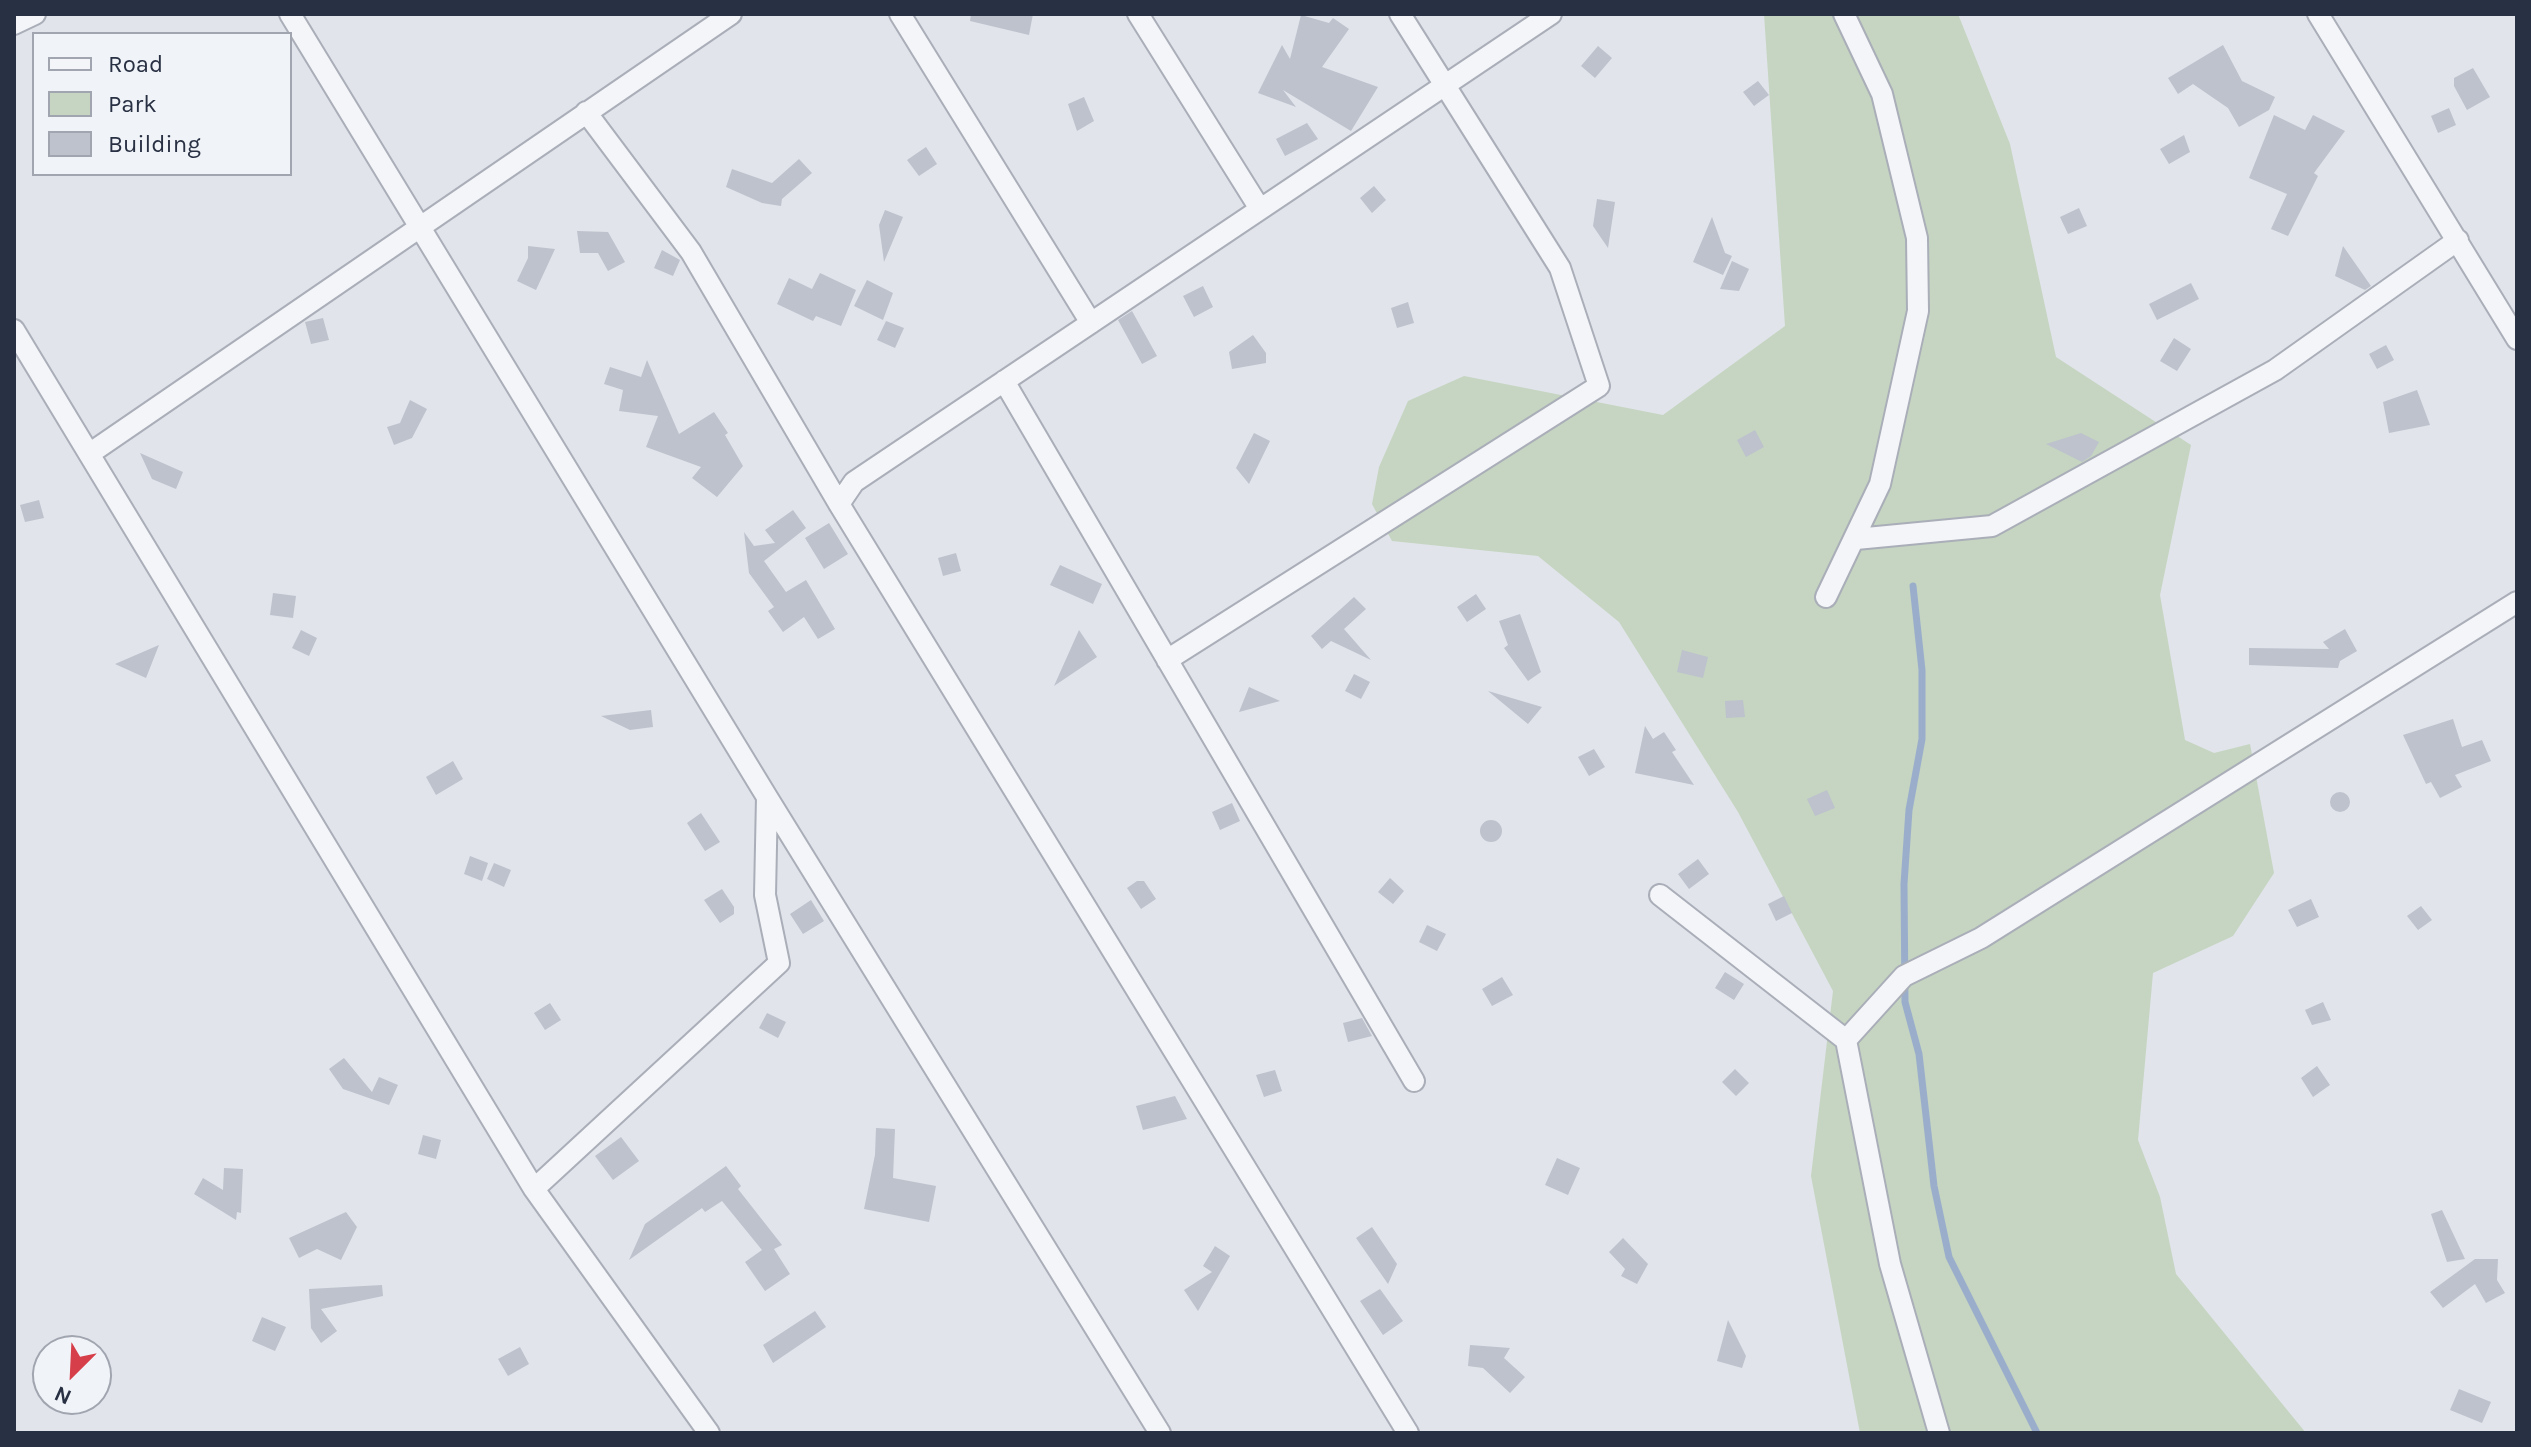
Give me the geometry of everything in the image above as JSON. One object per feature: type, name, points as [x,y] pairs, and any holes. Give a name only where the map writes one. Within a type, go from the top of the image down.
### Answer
[{"type":"street","points":[[14,24],[35,14]]},
{"type":"street","points":[[290,14],[767,797],[1160,1433]]},
{"type":"street","points":[[89,454],[731,14]]},
{"type":"street","points":[[900,14],[1091,323]]},
{"type":"street","points":[[1138,14],[1260,209]]},
{"type":"street","points":[[1167,660],[1599,386],[1560,268],[1400,14]]},
{"type":"street","points":[[839,504],[854,482],[1551,14]]},
{"type":"street","points":[[1826,597],[1880,484],[1918,311],[1917,238],[1882,94],[1844,14]]},
{"type":"street","points":[[2318,14],[2517,339]]},
{"type":"street","points":[[586,112],[691,252],[839,504],[1408,1433]]},
{"type":"street","points":[[1856,539],[1992,526],[2275,370],[2458,240]]},
{"type":"street","points":[[14,330],[534,1189],[709,1433]]},
{"type":"street","points":[[1004,381],[1414,1081]]},
{"type":"street","points":[[1846,1040],[1904,976],[1981,938],[2517,602]]},
{"type":"street","points":[[534,1189],[779,963],[765,895],[767,797]]},
{"type":"street","points":[[1660,895],[1846,1040],[1890,1264],[1939,1433]]},
{"type":"green space","points":[[1764,14],[1958,14],[2010,144],[2056,357],[2191,445],[2160,595],[2185,740],[2214,753],[2250,744],[2274,873],[2233,936],[2153,973],[2138,1140],[2160,1197],[2176,1274],[2306,1433],[1860,1433],[1811,1176],[1833,991],[1738,812],[1619,622],[1538,556],[1392,541],[1372,504],[1379,467],[1408,401],[1464,376],[1663,415],[1785,326]]},
{"type":"building","points":[[971,14],[1033,14],[1029,35],[970,21]]},
{"type":"building","points":[[1301,15],[1329,23],[1333,18],[1349,29],[1322,67],[1378,87],[1351,131],[1283,90],[1296,107],[1258,93],[1282,45],[1290,59]]},
{"type":"building","points":[[2223,45],[2242,81],[2275,97],[2269,110],[2239,127],[2228,108],[2193,84],[2178,94],[2168,78]]},
{"type":"building","points":[[1598,46],[1612,58],[1595,78],[1581,66]]},
{"type":"building","points":[[2473,68],[2490,97],[2467,110],[2454,86],[2454,78]]},
{"type":"building","points":[[1758,81],[1769,95],[1754,106],[1743,92]]},
{"type":"building","points":[[1084,97],[1094,121],[1077,131],[1068,104]]},
{"type":"building","points":[[2449,108],[2456,125],[2438,133],[2431,116]]},
{"type":"building","points":[[2274,115],[2305,130],[2313,115],[2345,131],[2314,173],[2318,176],[2288,236],[2271,229],[2287,194],[2249,178]]},
{"type":"building","points":[[1307,123],[1318,139],[1285,156],[1276,139]]},
{"type":"building","points":[[2184,135],[2190,152],[2169,164],[2160,149]]},
{"type":"building","points":[[926,147],[937,164],[919,176],[907,160]]},
{"type":"building","points":[[799,159],[812,173],[782,199],[781,206],[762,203],[726,187],[732,169],[772,183]]},
{"type":"building","points":[[1374,186],[1386,200],[1372,213],[1360,198]]},
{"type":"building","points":[[1597,199],[1615,202],[1608,248],[1593,226]]},
{"type":"building","points":[[2079,208],[2087,226],[2068,234],[2060,217]]},
{"type":"building","points":[[885,210],[903,217],[884,262],[879,225]]},
{"type":"building","points":[[1712,217],[1725,253],[1732,256],[1723,275],[1693,262]]},
{"type":"building","points":[[577,231],[608,232],[625,262],[608,271],[598,253],[580,253]]},
{"type":"building","points":[[528,246],[555,249],[536,290],[517,281],[528,258]]},
{"type":"building","points":[[2343,246],[2371,286],[2365,290],[2335,276]]},
{"type":"building","points":[[662,250],[680,260],[673,276],[654,268]]},
{"type":"building","points":[[1732,261],[1749,269],[1739,291],[1720,289]]},
{"type":"building","points":[[820,273],[856,290],[841,326],[816,316],[813,321],[777,304],[789,278],[812,289]]},
{"type":"building","points":[[867,280],[893,293],[883,320],[854,306]]},
{"type":"building","points":[[2191,283],[2199,299],[2157,320],[2149,304]]},
{"type":"building","points":[[1203,286],[1213,307],[1194,317],[1183,296]]},
{"type":"building","points":[[1408,302],[1414,323],[1397,328],[1391,308]]},
{"type":"building","points":[[1132,311],[1157,356],[1142,364],[1118,320]]},
{"type":"building","points":[[323,318],[329,340],[311,344],[305,322]]},
{"type":"building","points":[[886,321],[904,328],[895,348],[877,340]]},
{"type":"building","points":[[1253,335],[1266,353],[1266,363],[1232,369],[1229,352]]},
{"type":"building","points":[[2174,338],[2191,349],[2177,371],[2160,361]]},
{"type":"building","points":[[2386,345],[2394,360],[2377,369],[2369,354]]},
{"type":"building","points":[[647,360],[679,434],[714,412],[728,433],[725,435],[743,466],[717,497],[692,478],[701,467],[646,447],[658,416],[619,411],[623,390],[604,384],[610,367],[641,377]]},
{"type":"building","points":[[2417,390],[2430,425],[2389,433],[2383,402]]},
{"type":"building","points":[[410,400],[427,409],[412,438],[394,445],[387,427],[400,423]]},
{"type":"building","points":[[1755,430],[1764,447],[1746,457],[1737,440]]},
{"type":"building","points":[[1254,433],[1270,441],[1249,484],[1236,468]]},
{"type":"building","points":[[2081,433],[2099,442],[2091,456],[2082,462],[2046,444]]},
{"type":"building","points":[[140,453],[183,472],[176,489],[152,479]]},
{"type":"building","points":[[39,500],[44,518],[25,522],[20,505]]},
{"type":"building","points":[[793,510],[806,528],[764,561],[786,592],[806,580],[835,629],[818,639],[804,617],[783,632],[768,611],[774,607],[749,573],[744,532],[754,546],[775,543],[765,530]]},
{"type":"building","points":[[829,523],[848,554],[824,569],[805,538]]},
{"type":"building","points":[[956,553],[961,571],[943,576],[938,558]]},
{"type":"building","points":[[1060,565],[1102,584],[1093,604],[1050,585]]},
{"type":"building","points":[[273,593],[296,596],[293,618],[270,615]]},
{"type":"building","points":[[1476,594],[1486,609],[1467,622],[1457,607]]},
{"type":"building","points":[[1354,597],[1366,609],[1344,629],[1371,660],[1331,641],[1322,649],[1311,636]]},
{"type":"building","points":[[1520,614],[1541,672],[1528,681],[1504,648],[1508,645],[1499,621]]},
{"type":"building","points":[[2345,629],[2357,651],[2340,661],[2338,668],[2249,665],[2249,648],[2329,649],[2323,642]]},
{"type":"building","points":[[301,630],[317,638],[309,656],[292,648]]},
{"type":"building","points":[[1079,630],[1097,657],[1054,686]]},
{"type":"building","points":[[159,645],[146,678],[115,664]]},
{"type":"building","points":[[1682,650],[1708,657],[1703,678],[1677,672]]},
{"type":"building","points":[[1354,674],[1370,682],[1361,699],[1345,691]]},
{"type":"building","points":[[1249,687],[1280,701],[1239,712]]},
{"type":"building","points":[[1488,691],[1542,707],[1528,724]]},
{"type":"building","points":[[1743,700],[1745,717],[1726,718],[1725,701]]},
{"type":"building","points":[[651,710],[653,727],[630,730],[601,716]]},
{"type":"building","points":[[2453,719],[2462,747],[2482,740],[2491,761],[2455,775],[2462,787],[2440,798],[2431,782],[2426,784],[2403,735]]},
{"type":"building","points":[[1645,726],[1653,739],[1664,732],[1676,750],[1672,752],[1694,785],[1635,773]]},
{"type":"building","points":[[1594,749],[1605,767],[1589,776],[1578,757]]},
{"type":"building","points":[[453,761],[463,779],[436,795],[426,777]]},
{"type":"building","points":[[1827,790],[1835,808],[1815,816],[1807,799]]},
{"type":"building","points":[[2340,792],[2347,795],[2350,802],[2347,809],[2340,812],[2333,809],[2330,802],[2333,795]]},
{"type":"building","points":[[1232,803],[1240,821],[1220,830],[1212,812]]},
{"type":"building","points":[[701,813],[720,842],[705,851],[687,823]]},
{"type":"building","points":[[1491,820],[1502,831],[1491,842],[1480,831]]},
{"type":"building","points":[[470,856],[488,863],[482,881],[464,874]]},
{"type":"building","points":[[1698,859],[1709,874],[1689,889],[1678,874]]},
{"type":"building","points":[[494,863],[511,870],[504,887],[487,879]]},
{"type":"building","points":[[1390,878],[1404,891],[1393,904],[1378,892]]},
{"type":"building","points":[[1137,881],[1144,881],[1156,899],[1141,909],[1127,888]]},
{"type":"building","points":[[722,889],[734,907],[734,914],[720,923],[704,900]]},
{"type":"building","points":[[1784,896],[1792,913],[1776,921],[1768,904]]},
{"type":"building","points":[[2311,899],[2319,917],[2297,927],[2288,910]]},
{"type":"building","points":[[811,900],[824,921],[803,934],[790,914]]},
{"type":"building","points":[[2421,906],[2432,920],[2418,930],[2407,916]]},
{"type":"building","points":[[1427,925],[1446,934],[1437,951],[1419,942]]},
{"type":"building","points":[[1725,972],[1744,984],[1734,1000],[1715,988]]},
{"type":"building","points":[[1502,977],[1513,995],[1492,1006],[1482,989]]},
{"type":"building","points":[[2323,1002],[2331,1020],[2312,1025],[2305,1010]]},
{"type":"building","points":[[550,1003],[561,1020],[545,1030],[534,1013]]},
{"type":"building","points":[[767,1013],[786,1022],[778,1038],[759,1028]]},
{"type":"building","points":[[1362,1018],[1372,1036],[1348,1042],[1343,1023]]},
{"type":"building","points":[[344,1058],[372,1092],[379,1077],[398,1085],[389,1105],[343,1089],[329,1069]]},
{"type":"building","points":[[2317,1066],[2330,1085],[2313,1097],[2301,1078]]},
{"type":"building","points":[[1735,1069],[1749,1083],[1736,1096],[1722,1082]]},
{"type":"building","points":[[1275,1070],[1282,1091],[1264,1097],[1256,1075]]},
{"type":"building","points":[[1175,1096],[1187,1119],[1143,1130],[1136,1106]]},
{"type":"building","points":[[876,1128],[895,1129],[893,1178],[936,1186],[929,1222],[864,1209],[875,1155]]},
{"type":"building","points":[[423,1135],[441,1140],[436,1159],[418,1154]]},
{"type":"building","points":[[621,1137],[639,1161],[613,1180],[595,1156]]},
{"type":"building","points":[[1557,1158],[1580,1168],[1568,1195],[1545,1185]]},
{"type":"building","points":[[726,1166],[741,1186],[738,1189],[782,1245],[774,1249],[790,1274],[765,1291],[745,1262],[762,1250],[722,1201],[705,1212],[702,1208],[629,1260],[645,1224]]},
{"type":"building","points":[[224,1168],[243,1169],[241,1213],[237,1212],[236,1220],[194,1194],[203,1178],[223,1190]]},
{"type":"building","points":[[2442,1210],[2465,1259],[2447,1262],[2431,1214]]},
{"type":"building","points":[[346,1212],[357,1227],[341,1260],[317,1249],[299,1258],[289,1238]]},
{"type":"building","points":[[1372,1227],[1397,1264],[1388,1284],[1356,1238]]},
{"type":"building","points":[[1623,1238],[1648,1264],[1637,1284],[1621,1276],[1625,1269],[1609,1252]]},
{"type":"building","points":[[1215,1246],[1230,1256],[1198,1311],[1184,1290],[1212,1272],[1203,1266]]},
{"type":"building","points":[[2475,1259],[2498,1259],[2497,1280],[2505,1293],[2486,1303],[2475,1284],[2443,1308],[2430,1292]]},
{"type":"building","points":[[382,1285],[383,1296],[321,1309],[337,1331],[321,1343],[311,1328],[309,1289]]},
{"type":"building","points":[[1380,1289],[1403,1321],[1383,1335],[1360,1301]]},
{"type":"building","points":[[815,1311],[826,1327],[773,1363],[763,1345]]},
{"type":"building","points":[[262,1317],[286,1327],[275,1351],[252,1341]]},
{"type":"building","points":[[1728,1320],[1746,1356],[1742,1368],[1717,1361]]},
{"type":"building","points":[[1470,1345],[1510,1348],[1504,1358],[1525,1377],[1510,1393],[1483,1368],[1468,1366]]},
{"type":"building","points":[[520,1347],[529,1364],[508,1376],[498,1359]]},
{"type":"building","points":[[2459,1389],[2491,1402],[2482,1423],[2450,1410]]},
{"type":"waterway","points":[[1913,586],[1922,670],[1922,739],[1909,810],[1904,884],[1905,1002],[1919,1054],[1934,1186],[1949,1257],[2037,1433]]}]
